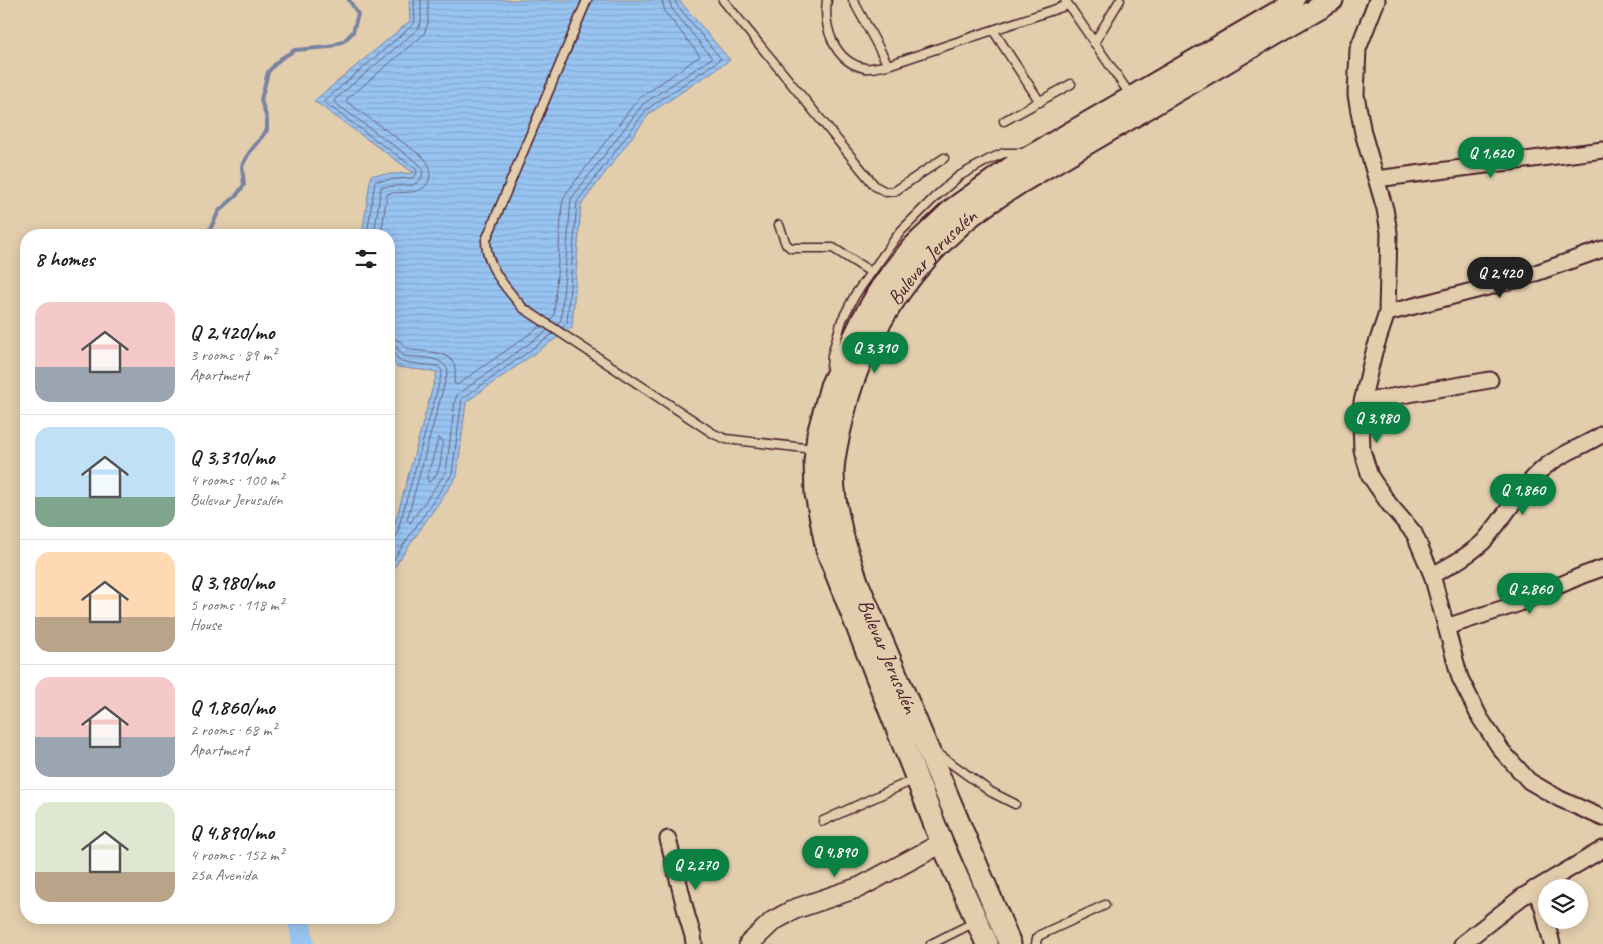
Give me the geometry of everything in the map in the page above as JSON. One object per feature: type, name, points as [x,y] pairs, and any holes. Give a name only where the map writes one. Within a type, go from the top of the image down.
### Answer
[{"type":"main road","name":"Bulevar Jerusalén","points":[[1010,944],[858,584],[843,544],[836,506],[833,472],[826,450],[818,434],[831,386],[848,348],[877,293],[912,248],[953,210],[971,195],[1037,153],[1285,8],[1294,0]]},
{"type":"main road","name":"Bulevar Jerusalén","points":[[987,944],[942,843],[828,550],[816,494],[826,450],[862,359],[875,332],[906,283],[935,249],[963,222],[1021,182],[1332,0]]},
{"type":"street","points":[[1377,0],[1358,49],[1356,95],[1363,134],[1385,209],[1389,232],[1387,313],[1374,352],[1362,402],[1362,450],[1370,476],[1389,504],[1414,533],[1432,575],[1460,678],[1480,718],[1502,751],[1529,781],[1560,799],[1603,818]]},
{"type":"street","points":[[1376,179],[1603,150]]},
{"type":"street","points":[[1387,313],[1520,279],[1603,250]]},
{"type":"street","points":[[1362,402],[1490,380]]},
{"type":"street","points":[[1432,575],[1456,563],[1482,542],[1545,466],[1567,452],[1603,434]]},
{"type":"street","points":[[1446,627],[1517,604],[1603,568]]},
{"type":"street","points":[[668,839],[694,944]]},
{"type":"street","points":[[749,944],[774,921],[795,909],[860,887],[942,843]]},
{"type":"street","points":[[1462,944],[1522,896],[1603,849]]},
{"type":"street","points":[[1534,889],[1538,897]]},
{"type":"street","points":[[1548,929],[1552,944]]},
{"type":"lane","points":[[587,0],[486,240],[488,257],[502,284],[522,308],[714,434],[726,439],[826,450]]},
{"type":"lane","points":[[722,0],[875,186],[886,192],[895,191],[944,158]]},
{"type":"lane","points":[[827,0],[825,12],[828,31],[835,46],[846,60],[866,68],[888,65],[993,30],[1067,2],[1132,97]]},
{"type":"lane","points":[[853,0],[888,65]]},
{"type":"lane","points":[[1094,43],[1120,0]]},
{"type":"lane","points":[[993,30],[1040,102]]},
{"type":"lane","points":[[1004,121],[1071,84]]},
{"type":"lane","points":[[831,386],[832,356],[842,320],[855,295],[900,232],[959,176],[988,160],[1004,154],[1037,153]]},
{"type":"lane","points":[[779,225],[786,244],[791,248],[833,248],[871,272]]},
{"type":"lane","points":[[925,744],[991,792],[1015,804]]},
{"type":"lane","points":[[823,821],[917,778]]},
{"type":"lane","points":[[1036,944],[1037,938],[1040,935],[1105,905]]},
{"type":"lane","points":[[931,944],[977,922]]},
{"type":"water","points":[[409,0],[679,0],[730,60],[650,113],[581,205],[572,327],[466,402],[457,476],[395,566],[395,523],[437,372],[397,367],[395,364],[395,229],[363,229],[371,175],[414,173],[314,101],[410,21]]},
{"type":"waterway","points":[[210,229],[219,211],[236,196],[244,185],[242,166],[249,153],[267,130],[267,119],[261,100],[268,72],[280,59],[295,50],[329,47],[344,41],[353,32],[358,14],[349,0]]},
{"type":"waterway","points":[[300,924],[303,944]]}]
